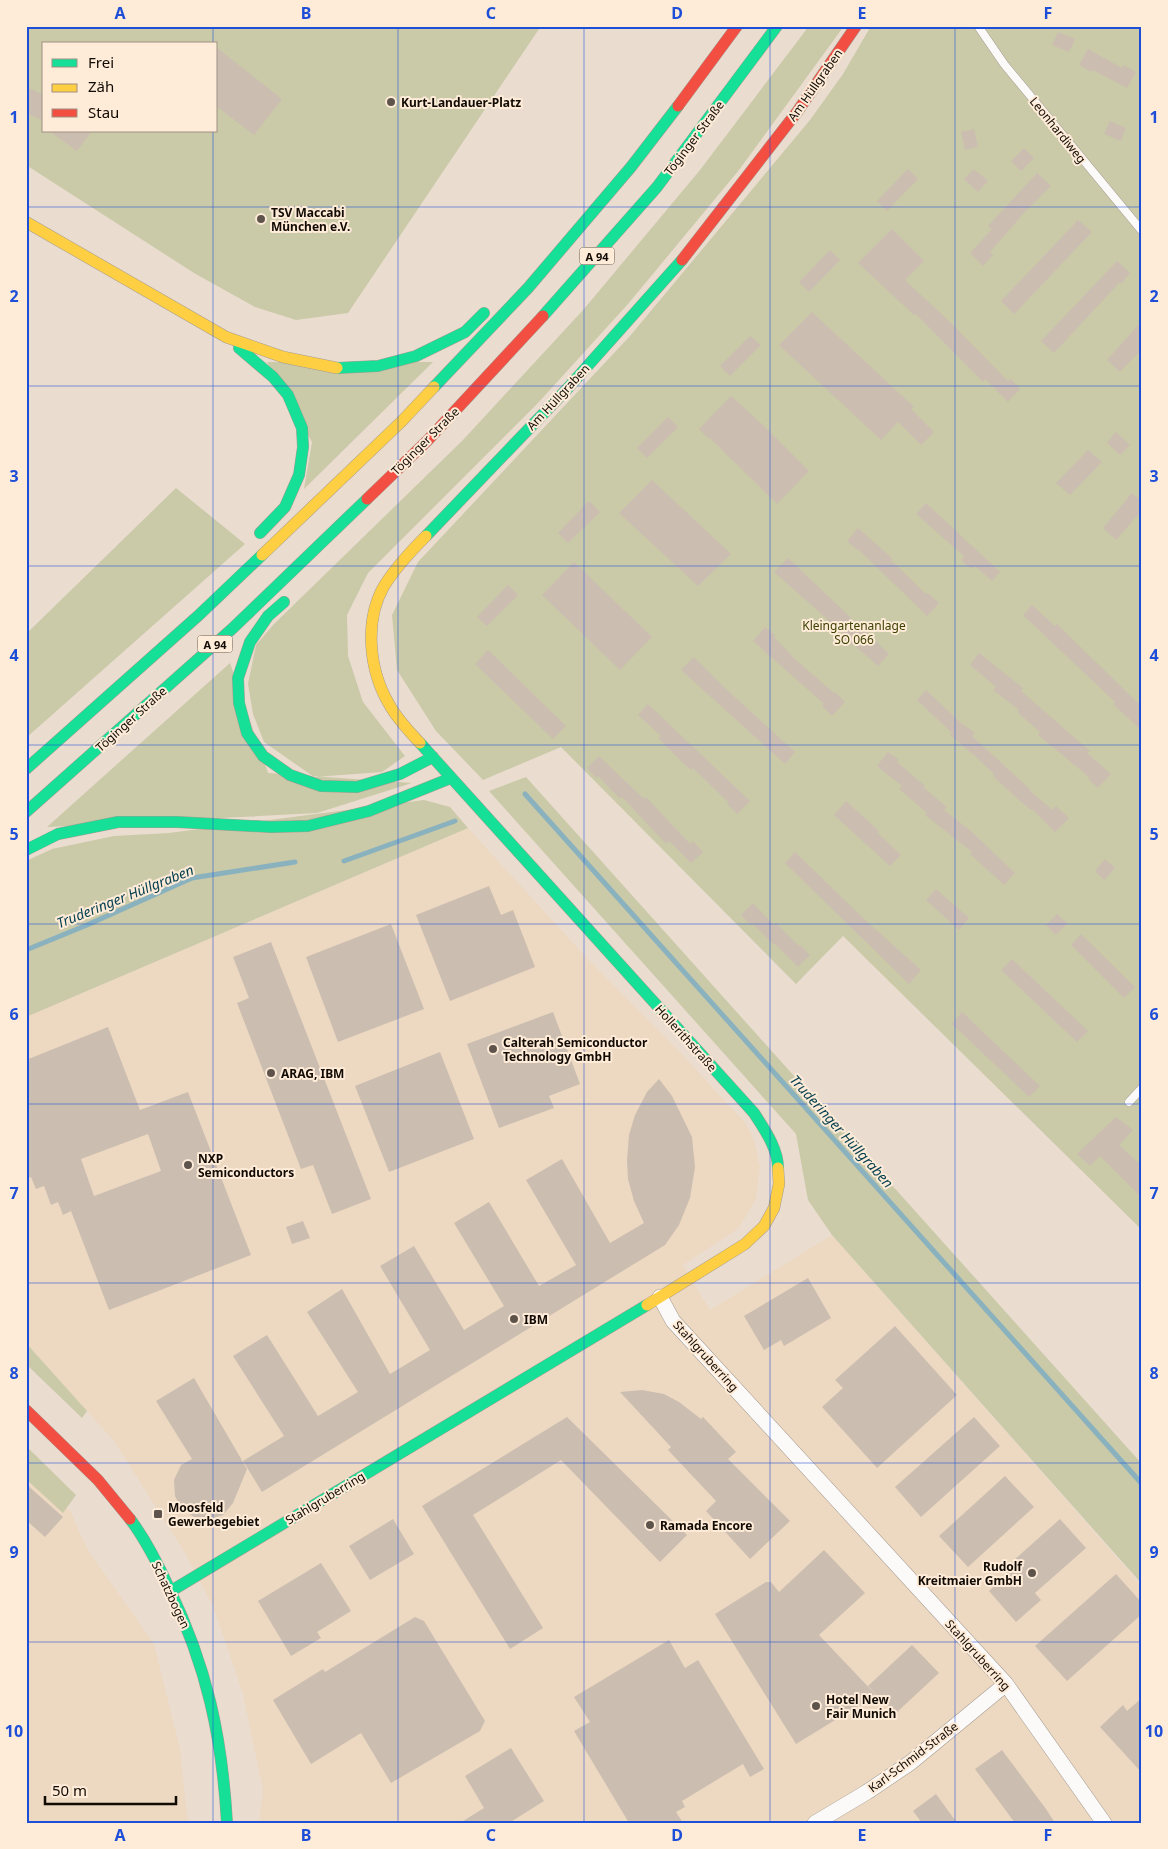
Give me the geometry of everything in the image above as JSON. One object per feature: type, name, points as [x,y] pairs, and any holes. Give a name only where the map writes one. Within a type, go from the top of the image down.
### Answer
[{"type":"main road","name":"A 94","points":[[26,769],[199,615],[402,421],[528,288],[631,167],[706,70],[737,26]]},
{"type":"main road","name":"Töginger Straße","points":[[26,812],[233,628],[427,441],[530,331],[657,187],[778,26]]},
{"type":"main road","name":"Am Hüllgraben","points":[[451,778],[388,703],[372,658],[371,640],[374,618],[378,601],[389,579],[401,562],[567,389],[688,253],[797,112],[856,26]]},
{"type":"main road","points":[[26,222],[226,337],[283,358],[342,370],[378,366],[416,356],[465,332],[496,302],[528,288]]},
{"type":"main road","points":[[226,337],[283,389],[288,395],[302,428],[299,475],[285,507],[251,542]]},
{"type":"main road","points":[[382,499],[398,469]]},
{"type":"main road","points":[[199,615],[213,585]]},
{"type":"main road","points":[[289,596],[268,616],[250,642],[238,678],[239,704],[247,733],[263,756],[290,775],[321,786],[357,787],[400,774],[433,757]]},
{"type":"main road","points":[[26,850],[58,834],[118,822],[177,822],[271,827],[308,826],[369,811],[451,778]]},
{"type":"main road","name":"Hollerithstraße","points":[[451,778],[754,1113],[768,1134],[778,1160],[780,1184],[774,1208],[764,1226],[745,1244],[660,1297]]},
{"type":"main road","name":"Stahlgruberring","points":[[171,1591],[660,1297]]},
{"type":"main road","name":"Schatzbogen","points":[[26,1410],[98,1480],[136,1526],[171,1591],[190,1634],[205,1678],[222,1759],[227,1823]]},
{"type":"street","name":"Stahlgruberring","points":[[660,1297],[673,1321],[1006,1684],[1104,1823]]},
{"type":"street","name":"Karl-Schmid-Straße","points":[[816,1823],[910,1763],[1006,1684]]},
{"type":"lane","name":"Leonhardiweg","points":[[978,26],[1004,64],[1142,231]]},
{"type":"lane","points":[[1128,1102],[1142,1088]]},
{"type":"shaded area","points":[[468,828],[586,957],[679,1051],[746,1124],[754,1140],[760,1167],[756,1199],[739,1228],[683,1265],[710,1310],[832,1235],[1142,1586],[1142,1823],[259,1823],[263,1791],[243,1694],[213,1606],[185,1553],[114,1441],[26,1343],[26,1017]]},
{"type":"shaded area","points":[[26,1475],[70,1511],[88,1550],[154,1644],[180,1749],[188,1823],[26,1823]]},
{"type":"green space","name":"TSV Maccabi München e.V.","points":[[26,26],[541,26],[348,313],[296,320],[255,307],[194,273],[26,165]]},
{"type":"green space","points":[[809,26],[844,26],[739,170],[628,304],[538,403],[368,573],[347,615],[348,656],[363,702],[405,756],[382,772],[314,777],[264,742],[253,714],[248,684],[256,645],[274,624],[463,440],[584,309],[700,170]]},
{"type":"green space","name":"Kleingartenanlage SO 066","points":[[871,26],[1142,26],[1142,1230],[843,936],[796,984],[561,747],[483,780],[436,731],[397,670],[392,615],[418,562],[630,336],[810,120],[843,74]]},
{"type":"green space","points":[[267,362],[433,362],[304,489],[312,442]]},
{"type":"green space","points":[[176,488],[245,544],[26,738],[26,634]]},
{"type":"green space","points":[[230,663],[268,773],[412,783],[317,813],[47,827]]},
{"type":"green space","points":[[526,777],[1142,1464],[1142,1584],[832,1235],[808,1200],[796,1134],[489,791]]},
{"type":"green space","points":[[424,800],[450,807],[468,828],[26,1017],[26,861],[52,849],[114,836],[169,833]]},
{"type":"green space","points":[[26,1343],[87,1411],[82,1418],[26,1364]]},
{"type":"green space","points":[[26,1446],[76,1495],[63,1513],[26,1479]]},
{"type":"building","points":[[1058,32],[1075,39],[1069,52],[1052,45]]},
{"type":"building","points":[[218,49],[282,99],[254,135],[218,108]]},
{"type":"building","points":[[1088,49],[1122,68],[1124,65],[1136,72],[1127,88],[1093,70],[1092,72],[1079,65]]},
{"type":"building","points":[[26,87],[42,94],[42,120],[26,113]]},
{"type":"building","points":[[1110,121],[1126,128],[1121,141],[1104,134]]},
{"type":"building","points":[[974,129],[978,147],[965,150],[961,132]]},
{"type":"building","points":[[50,132],[91,132],[77,151]]},
{"type":"building","points":[[1024,148],[1034,158],[1021,171],[1011,161]]},
{"type":"building","points":[[908,169],[918,179],[887,211],[877,201]]},
{"type":"building","points":[[974,169],[988,181],[978,192],[964,179]]},
{"type":"building","points":[[1037,173],[1051,186],[1023,214],[990,252],[993,255],[983,266],[970,253],[992,229],[988,226]]},
{"type":"building","points":[[1078,220],[1092,232],[1014,314],[1001,301]]},
{"type":"building","points":[[892,229],[924,261],[905,280],[951,323],[1008,381],[1011,379],[1020,389],[1008,402],[985,379],[983,382],[916,314],[914,315],[858,263]]},
{"type":"building","points":[[830,250],[840,260],[809,292],[799,282]]},
{"type":"building","points":[[1117,261],[1130,273],[1054,353],[1041,341]]},
{"type":"building","points":[[812,312],[914,407],[911,409],[934,432],[921,445],[898,422],[881,440],[779,345]]},
{"type":"building","points":[[1142,321],[1142,349],[1120,372],[1107,360]]},
{"type":"building","points":[[750,336],[761,345],[730,376],[720,366]]},
{"type":"building","points":[[731,396],[809,471],[777,504],[699,429]]},
{"type":"building","points":[[668,417],[678,427],[647,458],[637,448]]},
{"type":"building","points":[[1116,432],[1130,445],[1120,455],[1107,443]]},
{"type":"building","points":[[1088,450],[1102,462],[1070,495],[1056,483]]},
{"type":"building","points":[[652,480],[731,554],[698,586],[619,513]]},
{"type":"building","points":[[1132,493],[1142,501],[1142,510],[1116,540],[1103,528]]},
{"type":"building","points":[[589,501],[600,512],[568,543],[558,533]]},
{"type":"building","points":[[926,503],[1000,572],[992,581],[975,566],[971,569],[961,560],[964,556],[916,514]]},
{"type":"building","points":[[858,528],[892,558],[891,560],[926,594],[928,593],[939,603],[927,616],[858,549],[847,541]]},
{"type":"building","points":[[788,558],[889,654],[878,666],[843,637],[845,635],[774,572]]},
{"type":"building","points":[[574,562],[652,637],[620,670],[542,595]]},
{"type":"building","points":[[508,585],[518,595],[487,626],[477,617]]},
{"type":"building","points":[[1032,605],[1055,626],[1057,624],[1142,707],[1142,731],[1113,704],[1115,702],[1023,615]]},
{"type":"building","points":[[765,627],[776,636],[774,637],[796,660],[845,702],[832,716],[822,706],[824,704],[753,641]]},
{"type":"building","points":[[488,650],[566,726],[553,739],[475,664]]},
{"type":"building","points":[[979,653],[1023,688],[1021,691],[1090,751],[1087,753],[1111,774],[1098,788],[1088,779],[1089,777],[1038,735],[1040,732],[1017,712],[1019,710],[993,690],[996,687],[970,665]]},
{"type":"building","points":[[694,657],[795,752],[785,764],[681,670]]},
{"type":"building","points":[[926,690],[961,723],[975,733],[972,736],[1030,791],[1053,810],[1056,806],[1069,818],[1055,832],[1032,809],[1021,802],[976,757],[950,735],[952,733],[917,700]]},
{"type":"building","points":[[648,704],[750,801],[737,814],[727,804],[729,803],[693,768],[691,770],[658,738],[661,736],[638,715]]},
{"type":"building","points":[[888,752],[899,760],[897,762],[925,786],[924,788],[947,807],[944,810],[972,832],[1015,873],[1004,885],[970,854],[972,852],[925,815],[927,813],[899,789],[902,786],[877,766]]},
{"type":"building","points":[[599,756],[644,799],[646,797],[690,844],[693,841],[703,852],[691,863],[669,841],[666,844],[622,797],[620,799],[598,776],[596,778],[587,768]]},
{"type":"building","points":[[846,801],[879,831],[878,833],[901,855],[890,866],[834,815]]},
{"type":"building","points":[[795,852],[864,919],[921,970],[909,984],[785,863]]},
{"type":"building","points":[[1105,859],[1115,868],[1104,880],[1095,871]]},
{"type":"building","points":[[489,886],[501,915],[513,910],[535,967],[450,1001],[416,915]]},
{"type":"building","points":[[936,889],[969,918],[959,930],[926,900]]},
{"type":"building","points":[[753,903],[774,925],[776,923],[810,955],[798,967],[752,923],[751,925],[741,915]]},
{"type":"building","points":[[1057,914],[1067,923],[1056,935],[1046,925]]},
{"type":"building","points":[[391,924],[424,1009],[338,1042],[306,957]]},
{"type":"building","points":[[1081,934],[1135,987],[1124,998],[1071,945]]},
{"type":"building","points":[[271,942],[371,1199],[332,1214],[313,1165],[301,1169],[237,1003],[249,998],[233,957]]},
{"type":"building","points":[[1012,959],[1088,1031],[1077,1042],[1001,970]]},
{"type":"building","points":[[553,1012],[580,1084],[549,1096],[554,1108],[499,1128],[467,1044]]},
{"type":"building","points":[[962,1012],[1040,1086],[1029,1097],[952,1024]]},
{"type":"building","name":"NXP Semiconductors","points":[[108,1027],[140,1110],[188,1092],[251,1255],[109,1310],[71,1211],[63,1215],[58,1202],[51,1205],[44,1186],[36,1189],[31,1177],[26,1179],[26,1060]],"holes":[[[148,1134],[161,1171],[94,1196],[81,1159]]]},
{"type":"building","points":[[440,1052],[474,1139],[389,1172],[355,1086]]},
{"type":"building","name":"IBM","points":[[659,1079],[672,1096],[692,1137],[695,1167],[690,1198],[679,1225],[665,1245],[262,1492],[243,1461],[284,1436],[233,1356],[267,1335],[318,1416],[358,1392],[307,1312],[342,1289],[390,1374],[430,1350],[380,1266],[414,1246],[464,1330],[504,1306],[454,1223],[489,1202],[539,1286],[576,1265],[526,1180],[562,1159],[610,1243],[644,1223],[634,1201],[628,1179],[629,1135],[635,1115],[647,1092]]},
{"type":"building","points":[[1116,1117],[1133,1130],[1119,1145],[1142,1166],[1142,1198],[1100,1156],[1090,1166],[1077,1154]]},
{"type":"building","points":[[303,1221],[310,1238],[292,1244],[286,1227]]},
{"type":"building","points":[[808,1278],[831,1318],[784,1346],[781,1340],[764,1350],[744,1316]]},
{"type":"building","points":[[895,1326],[957,1395],[877,1468],[822,1407],[843,1388],[835,1380]]},
{"type":"building","points":[[194,1378],[247,1469],[233,1503],[223,1515],[210,1519],[194,1517],[181,1508],[175,1496],[174,1480],[181,1465],[192,1459],[156,1401]]},
{"type":"building","points":[[642,1390],[664,1394],[679,1402],[701,1419],[703,1417],[736,1452],[728,1459],[790,1521],[750,1559],[706,1511],[716,1501],[668,1450],[671,1447],[620,1392]]},
{"type":"building","name":"Ramada Encore","points":[[567,1417],[687,1535],[660,1562],[561,1460],[473,1515],[543,1628],[510,1649],[422,1506]]},
{"type":"building","points":[[974,1417],[1000,1446],[921,1517],[895,1487]]},
{"type":"building","points":[[1005,1476],[1034,1507],[968,1567],[939,1536]]},
{"type":"building","points":[[26,1484],[63,1517],[45,1537],[26,1520]]},
{"type":"building","points":[[393,1519],[414,1554],[370,1580],[349,1546]]},
{"type":"building","name":"Rudolf Kreitmaier GmbH","points":[[1060,1519],[1086,1548],[1035,1593],[1041,1600],[1016,1622],[989,1591],[1007,1575],[1003,1570]]},
{"type":"building","points":[[824,1550],[865,1593],[819,1635],[876,1695],[796,1744],[715,1614],[766,1582],[771,1582],[779,1592]]},
{"type":"building","points":[[321,1563],[351,1611],[317,1632],[321,1638],[291,1656],[258,1601]]},
{"type":"building","points":[[1116,1574],[1142,1603],[1142,1614],[1067,1681],[1035,1646]]},
{"type":"building","points":[[415,1617],[424,1621],[485,1721],[480,1731],[391,1783],[361,1733],[311,1764],[273,1700],[323,1669],[325,1672]]},
{"type":"building","points":[[669,1640],[685,1668],[698,1660],[764,1769],[750,1777],[743,1764],[682,1801],[685,1807],[676,1812],[683,1823],[629,1823],[574,1731],[590,1722],[574,1697]]},
{"type":"building","points":[[912,1645],[939,1673],[895,1714],[868,1686]]},
{"type":"building","points":[[1142,1698],[1142,1773],[1100,1727],[1123,1705],[1127,1711]]},
{"type":"building","points":[[511,1748],[544,1801],[509,1823],[460,1823],[484,1808],[465,1776]]},
{"type":"building","points":[[1002,1750],[1055,1823],[1015,1823],[975,1769]]},
{"type":"building","points":[[936,1794],[957,1823],[922,1823],[913,1811]]},
{"type":"waterway","name":"Truderinger Hüllgraben","points":[[525,794],[1142,1484]]},
{"type":"waterway","name":"Truderinger Hüllgraben","points":[[344,861],[455,821]]},
{"type":"waterway","name":"Truderinger Hüllgraben","points":[[26,950],[192,878],[295,862]]},
{"type":"traffic: fast","points":[[543,316],[657,187],[777,26]]},
{"type":"traffic: fast","points":[[434,387],[528,288],[631,167],[678,106]]},
{"type":"traffic: fast","points":[[426,536],[567,389],[682,260]]},
{"type":"traffic: fast","points":[[337,368],[378,366],[416,356],[465,332],[484,313]]},
{"type":"traffic: fast","points":[[239,348],[273,377],[288,395],[302,428],[303,447],[299,475],[285,507],[260,533]]},
{"type":"traffic: fast","points":[[26,812],[233,628],[367,499]]},
{"type":"traffic: fast","points":[[26,769],[199,615],[262,555]]},
{"type":"traffic: fast","points":[[284,602],[268,616],[250,642],[238,678],[239,703],[247,733],[263,756],[290,775],[321,786],[357,787],[400,774],[433,757]]},
{"type":"traffic: fast","points":[[420,743],[754,1113],[773,1146],[778,1168]]},
{"type":"traffic: fast","points":[[26,850],[58,834],[118,822],[177,822],[271,827],[308,826],[369,811],[451,778]]},
{"type":"traffic: fast","points":[[171,1591],[647,1305]]},
{"type":"traffic: fast","points":[[130,1519],[165,1579],[182,1617],[203,1674],[221,1761],[227,1823]]},
{"type":"traffic: slow","points":[[26,222],[226,337],[283,357],[337,368]]},
{"type":"traffic: slow","points":[[262,555],[402,421],[434,387]]},
{"type":"traffic: slow","points":[[420,743],[403,725],[382,691],[373,661],[371,645],[374,614],[384,586],[426,536]]},
{"type":"traffic: slow","points":[[647,1305],[745,1244],[764,1226],[774,1208],[779,1184],[778,1168]]},
{"type":"traffic: jam","points":[[678,106],[737,26]]},
{"type":"traffic: jam","points":[[682,260],[797,112],[856,26]]},
{"type":"traffic: jam","points":[[367,499],[427,441],[543,316]]},
{"type":"traffic: jam","points":[[26,1410],[98,1480],[130,1519]]},
{"type":"place","name":"Kurt-Landauer-Platz","points":[[391,102]]},
{"type":"place","name":"TSV Maccabi München e.V.","points":[[261,219]]},
{"type":"place","name":"Calterah Semiconductor Technology GmbH","points":[[493,1049]]},
{"type":"place","name":"ARAG, IBM","points":[[271,1073]]},
{"type":"place","name":"NXP Semiconductors","points":[[188,1165]]},
{"type":"place","name":"IBM","points":[[514,1319]]},
{"type":"place","name":"Moosfeld Gewerbegebiet","points":[[158,1514]]},
{"type":"place","name":"Ramada Encore","points":[[650,1525]]},
{"type":"place","name":"Rudolf Kreitmaier GmbH","points":[[1032,1573]]},
{"type":"place","name":"Hotel New Fair Munich","points":[[816,1706]]}]
